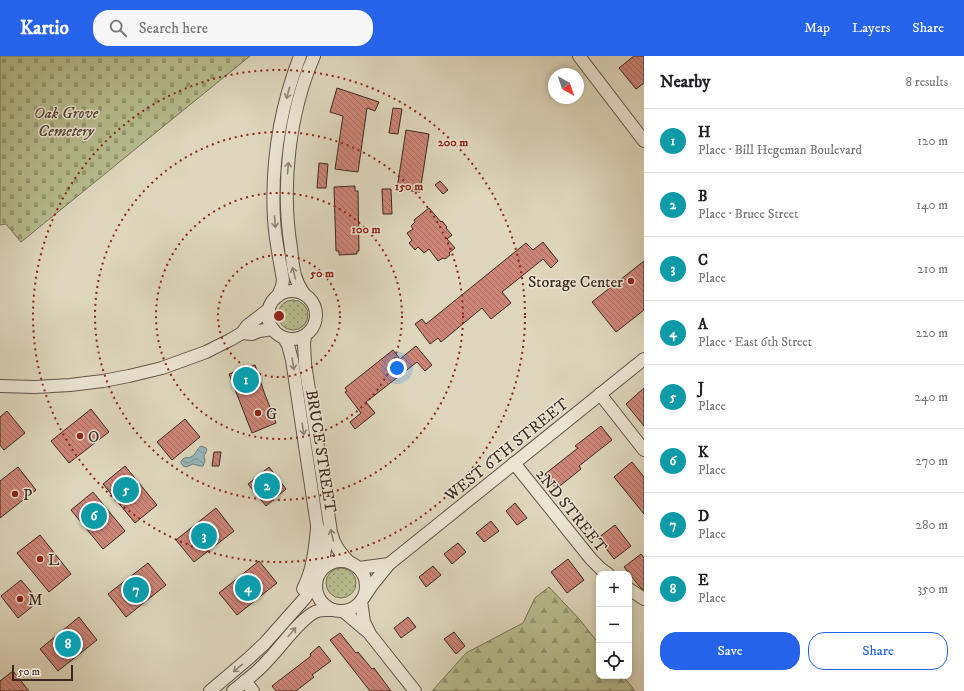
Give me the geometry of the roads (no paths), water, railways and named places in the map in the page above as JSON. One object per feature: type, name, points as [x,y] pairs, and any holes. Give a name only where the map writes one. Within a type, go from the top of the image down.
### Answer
[{"type":"street","points":[[278,296],[283,280],[274,219],[275,160],[279,131],[288,90],[300,56]]},
{"type":"street","points":[[579,56],[644,141]]},
{"type":"street","points":[[304,294],[299,287],[293,270],[288,232],[287,199],[290,148],[294,121],[310,59]]},
{"type":"street","points":[[288,291],[304,294],[309,297],[315,306],[316,318],[313,328],[305,336],[295,339],[280,336],[273,329],[268,319],[271,304],[278,296],[288,291]]},
{"type":"street","points":[[0,386],[35,387],[70,385],[104,381],[162,368],[206,352],[242,333],[247,326],[269,309]]},
{"type":"street","points":[[242,333],[252,334],[259,331],[273,329]]},
{"type":"street","name":"BRUCE STREET","points":[[305,336],[305,364],[331,532],[336,547],[348,561]]},
{"type":"street","name":"BRUCE STREET","points":[[284,338],[288,345],[292,360],[317,524],[325,549],[320,574]]},
{"type":"street","name":"WEST 6TH STREET","points":[[363,599],[389,564],[644,360]]},
{"type":"street","points":[[600,394],[644,450]]},
{"type":"street","name":"2ND STREET","points":[[514,463],[591,559],[603,571]]},
{"type":"street","points":[[288,616],[309,576],[315,548],[317,524]]},
{"type":"street","points":[[210,691],[265,643],[305,598],[328,564],[341,560],[354,564],[364,574],[366,582],[366,589],[363,599],[364,622],[369,633],[415,691]]},
{"type":"street","points":[[359,568],[389,564]]},
{"type":"street","points":[[320,574],[316,586],[316,592],[323,603],[338,611],[369,633]]},
{"type":"street","points":[[632,591],[644,599]]},
{"type":"street","points":[[233,691],[267,662],[307,617],[322,610],[338,611],[350,609],[356,606],[363,599]]},
{"type":"street","points":[[245,681],[253,691]]},
{"type":"water","points":[[201,446],[207,450],[204,456],[205,461],[203,466],[193,464],[186,467],[183,466],[181,461],[184,458],[193,456]]},
{"type":"place","name":"Storage Center","points":[[631,281]]},
{"type":"place","name":"H","points":[[246,380]]},
{"type":"place","name":"G","points":[[258,413]]},
{"type":"place","name":"O","points":[[80,436]]},
{"type":"place","name":"B","points":[[267,486]]},
{"type":"place","name":"J","points":[[126,490]]},
{"type":"place","name":"P","points":[[15,494]]},
{"type":"place","name":"K","points":[[94,516]]},
{"type":"place","name":"C","points":[[204,536]]},
{"type":"place","name":"L","points":[[40,559]]},
{"type":"place","name":"A","points":[[248,588]]},
{"type":"place","name":"D","points":[[136,590]]},
{"type":"place","name":"M","points":[[20,599]]},
{"type":"place","name":"E","points":[[68,644]]},
{"type":"park label","name":"Oak Grove Cemetery","points":[[66,121]]}]
